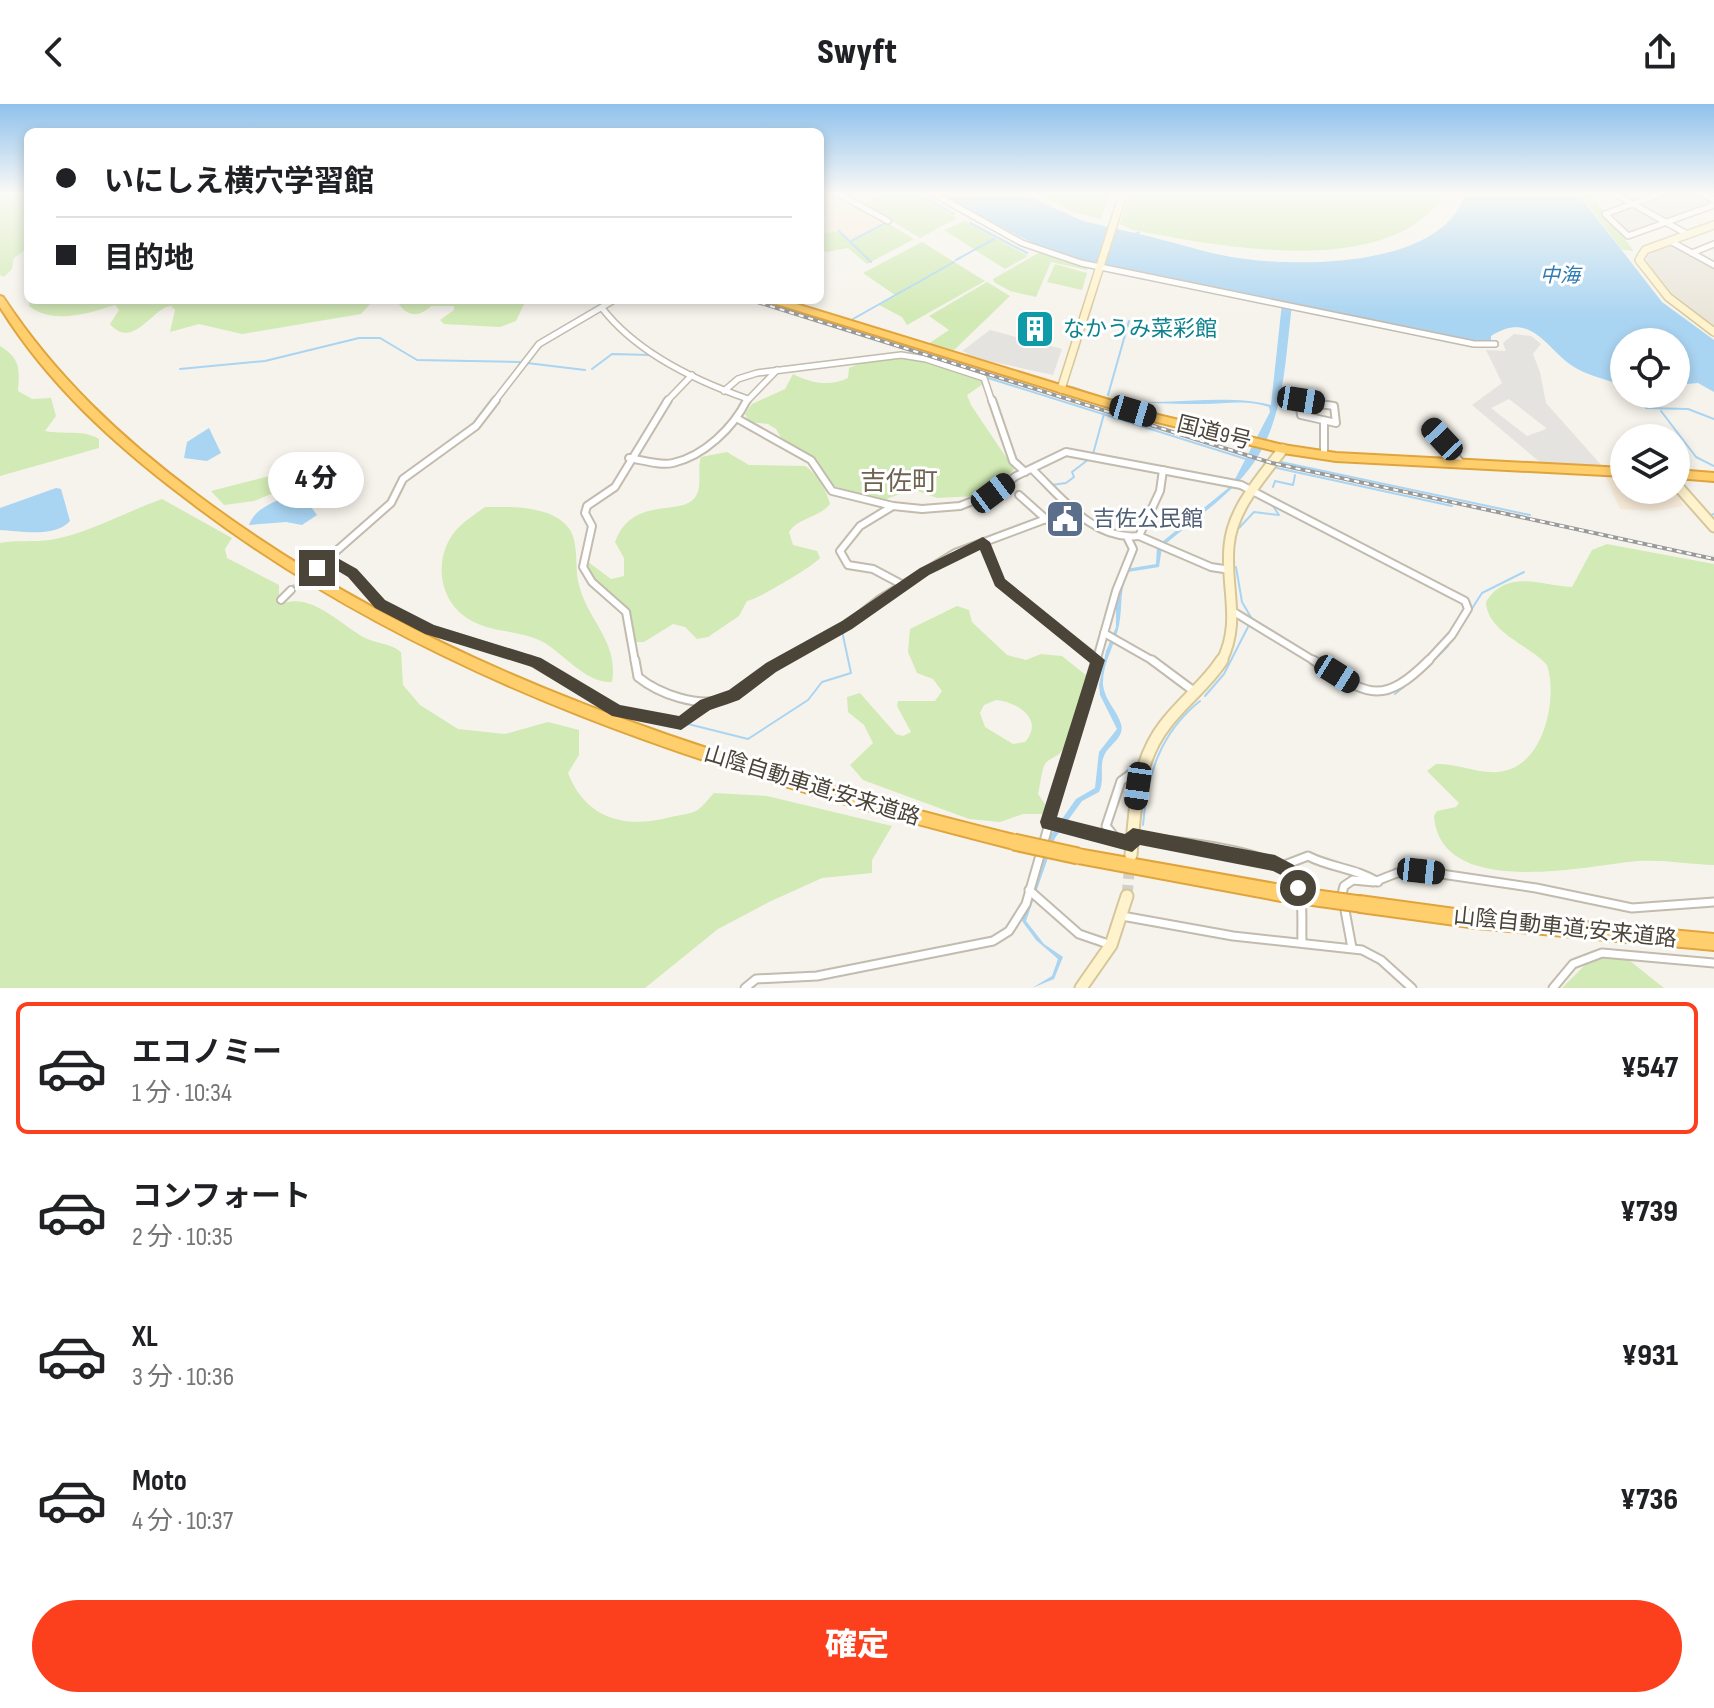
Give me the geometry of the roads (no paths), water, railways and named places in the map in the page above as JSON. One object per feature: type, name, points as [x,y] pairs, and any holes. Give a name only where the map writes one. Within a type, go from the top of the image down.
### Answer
[{"type":"highway","name":"山陰自動車道;安来道路","points":[[0,299],[55,374],[101,422],[218,518],[247,538],[417,635],[591,713],[798,784],[1078,856],[1281,893],[1477,920],[1714,942]]},
{"type":"highway","name":"国道9号","points":[[786,304],[1061,389],[1283,449],[1324,456],[1610,471]]},
{"type":"highway","points":[[1690,475],[1714,477]]},
{"type":"street","points":[[1011,235],[1040,250],[1099,267],[1474,344],[1495,344]]},
{"type":"street","points":[[1061,389],[1110,235]]},
{"type":"street","points":[[1684,235],[1642,252],[1641,265],[1668,297],[1714,332]]},
{"type":"street","points":[[1670,241],[1714,265]]},
{"type":"street","points":[[1692,253],[1714,244]]},
{"type":"street","points":[[317,568],[391,503],[403,479],[476,426],[537,345],[608,304]]},
{"type":"street","points":[[602,308],[610,319],[692,375],[748,399]]},
{"type":"street","points":[[724,391],[744,377],[777,370],[906,355],[980,376],[989,386],[1013,461],[1067,503],[1070,510],[1117,537],[1128,539],[1139,536],[1211,567],[1230,570]]},
{"type":"street","points":[[629,458],[675,464],[704,449],[738,419],[748,399],[777,370]]},
{"type":"street","points":[[692,375],[663,404],[615,487],[586,507],[585,517],[591,529],[583,567],[592,582],[626,612],[641,682],[655,691],[718,701]]},
{"type":"street","points":[[1299,401],[1334,406],[1336,422],[1324,422],[1301,415],[1299,401]]},
{"type":"street","points":[[738,419],[811,460],[832,491],[893,506],[922,509],[960,506],[993,493],[1064,451],[1241,485],[1455,595],[1465,601],[1468,609],[1438,651],[1398,686],[1381,695],[1367,693],[1234,612]]},
{"type":"street","points":[[1324,422],[1324,456]]},
{"type":"street","points":[[1429,425],[1462,464]]},
{"type":"street","points":[[1132,845],[1138,786],[1156,737],[1196,693],[1227,651],[1234,612],[1231,534],[1253,491],[1283,449]]},
{"type":"street","points":[[1139,536],[1160,491],[1163,470]]},
{"type":"street","points":[[1019,495],[1047,520]]},
{"type":"street","points":[[1690,500],[1714,527]]},
{"type":"street","points":[[893,506],[860,526],[840,551],[848,565],[873,569],[903,585]]},
{"type":"street","points":[[327,558],[353,573],[380,604],[430,629],[536,662],[617,711],[681,723],[705,705],[734,695],[771,668],[847,625],[955,553],[1070,510]]},
{"type":"street","points":[[745,988],[756,979],[817,976],[993,941],[1009,931],[1033,894],[1048,822],[1098,660],[1111,636],[1133,549],[1128,539]]},
{"type":"street","points":[[983,542],[1000,583],[1098,660]]},
{"type":"street","points":[[281,600],[291,590]]},
{"type":"street","points":[[1111,636],[1196,693]]},
{"type":"street","points":[[1118,841],[1106,828],[1119,785],[1124,776],[1132,773]]},
{"type":"street","points":[[1119,785],[1138,786]]},
{"type":"street","points":[[1048,822],[1132,845],[1282,866],[1308,856],[1331,868],[1362,872],[1378,882]]},
{"type":"street","points":[[1282,866],[1296,882],[1302,941]]},
{"type":"street","points":[[1352,948],[1342,890],[1353,880],[1378,882],[1397,873],[1421,871],[1536,888],[1619,907],[1661,908],[1714,902]]},
{"type":"street","points":[[1033,894],[1079,934],[1111,945]]},
{"type":"street","points":[[1081,988],[1111,945],[1127,896]]},
{"type":"street","points":[[1122,916],[1233,936],[1352,948],[1381,960],[1412,988]]},
{"type":"street","points":[[1553,988],[1570,965],[1586,955],[1602,953],[1714,963]]},
{"type":"water","name":"中海","points":[[1017,235],[1144,235],[1233,257],[1303,262],[1370,256],[1402,248],[1431,235],[1610,235],[1662,302],[1714,340],[1714,392],[1698,383],[1690,384],[1690,328],[1610,328],[1610,381],[1577,369],[1527,329],[1505,329],[1491,336],[1491,342],[1469,342],[1292,305],[1280,399],[1265,444],[1253,464],[1210,508],[1162,547],[1159,567],[1128,572],[1125,579],[1119,625],[1103,677],[1106,696],[1122,729],[1104,756],[1099,792],[1082,801],[1055,838],[1026,921],[1044,944],[1063,957],[1054,979],[1032,988],[1052,976],[1058,959],[1036,940],[1022,921],[1046,842],[1076,799],[1095,788],[1099,752],[1117,729],[1100,695],[1099,685],[1106,651],[1116,627],[1116,598],[1126,569],[1156,564],[1157,546],[1232,485],[1270,412],[1269,407],[1252,403],[1132,401],[1231,400],[1271,405],[1282,303],[1052,253]]},
{"type":"water","points":[[209,428],[221,453],[207,461],[184,458],[187,442]]},
{"type":"water","points":[[56,488],[61,489],[70,521],[64,526],[47,532],[0,530],[0,508]]},
{"type":"water","points":[[300,492],[317,515],[302,525],[286,522],[249,525],[263,508]]},
{"type":"waterway","points":[[843,235],[871,262]]},
{"type":"waterway","points":[[851,241],[862,235]]},
{"type":"waterway","points":[[993,235],[1027,253]]},
{"type":"waterway","points":[[956,260],[994,239]]},
{"type":"waterway","points":[[853,319],[954,262]]},
{"type":"waterway","points":[[1108,395],[1129,321]]},
{"type":"waterway","points":[[180,369],[265,361],[359,338],[380,338],[417,360],[520,362]]},
{"type":"waterway","points":[[592,369],[612,354],[650,355]]},
{"type":"waterway","points":[[527,363],[585,370]]},
{"type":"waterway","points":[[988,378],[1104,414]]},
{"type":"waterway","points":[[1646,408],[1688,409],[1714,419]]},
{"type":"waterway","points":[[1661,411],[1696,457],[1714,466]]},
{"type":"waterway","points":[[1093,454],[1104,414]]},
{"type":"waterway","points":[[1104,414],[1249,460]]},
{"type":"waterway","points":[[1052,485],[1066,483],[1074,477],[1072,472],[1089,459]]},
{"type":"waterway","points":[[1281,462],[1530,515]]},
{"type":"waterway","points":[[1277,468],[1452,506]]},
{"type":"waterway","points":[[1273,487],[1275,481],[1293,485],[1295,475]]},
{"type":"waterway","points":[[1239,528],[1254,512],[1279,515],[1271,503]]},
{"type":"waterway","points":[[1236,567],[1242,602],[1252,619]]},
{"type":"waterway","points":[[1449,644],[1482,593],[1524,572]]},
{"type":"waterway","points":[[1205,696],[1224,674],[1250,623]]},
{"type":"waterway","points":[[688,724],[748,739],[808,700],[822,682],[851,673],[842,631]]},
{"type":"waterway","points":[[1431,663],[1448,646]]},
{"type":"waterway","points":[[1395,694],[1429,666]]},
{"type":"waterway","points":[[1143,825],[1148,789],[1158,756],[1175,727],[1200,701]]},
{"type":"tunnel","points":[[291,590],[317,568]]},
{"type":"tunnel","points":[[1127,896],[1130,862]]},
{"type":"railway","points":[[764,304],[1272,463],[1714,559]]},
{"type":"place","name":"なかうみ菜彩館","points":[[1035,329]]},
{"type":"place","name":"吉佐公民館","points":[[1065,519]]},
{"type":"district","name":"吉佐町","points":[[899,482]]}]
